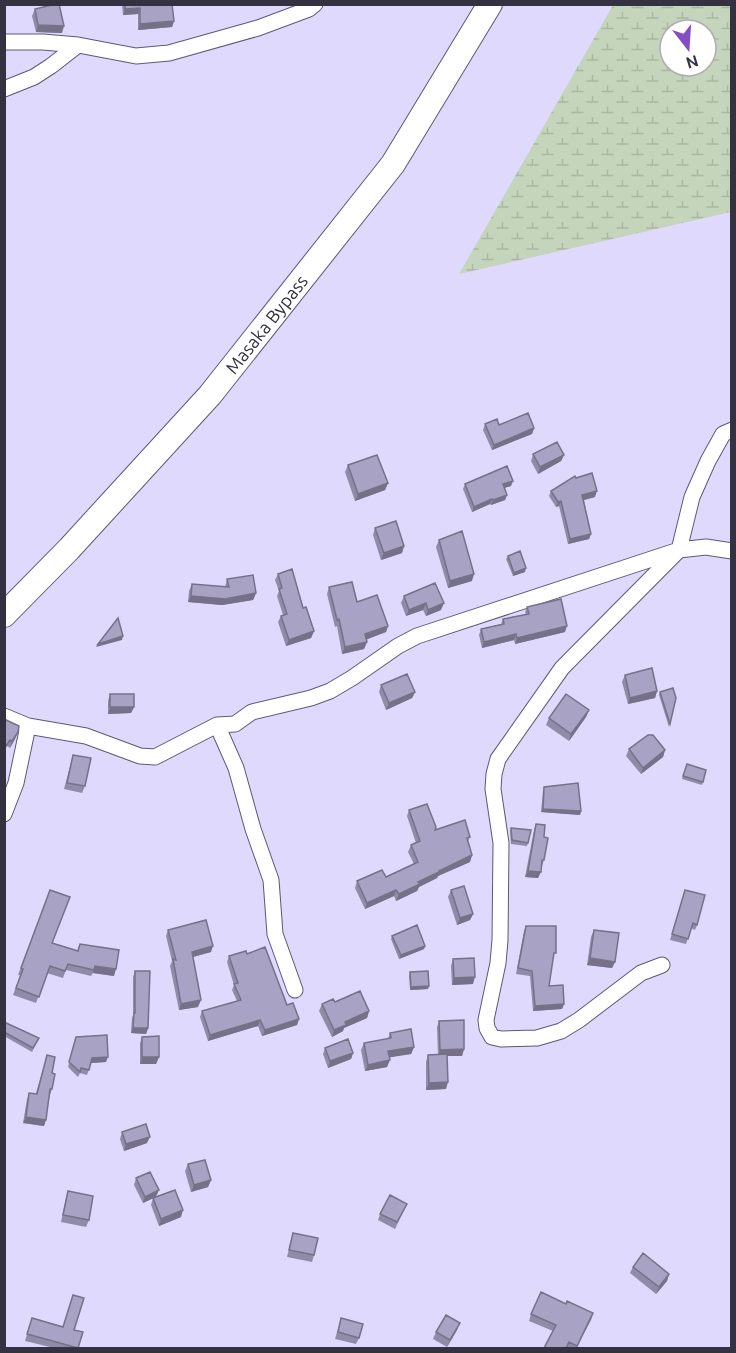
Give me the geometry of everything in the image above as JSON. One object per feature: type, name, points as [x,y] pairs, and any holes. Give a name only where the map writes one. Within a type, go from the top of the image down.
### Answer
[{"type":"highway","name":"Masaka Bypass","points":[[4,615],[69,549],[210,395],[393,164],[490,4]]},
{"type":"street","points":[[4,42],[78,45],[136,56],[169,53],[258,28],[309,9],[315,4]]},
{"type":"street","points":[[4,89],[34,77],[78,45]]},
{"type":"street","points":[[662,965],[641,973],[561,1031],[537,1038],[492,1037],[486,1020],[498,963],[500,940],[501,843],[493,789],[494,774],[498,759],[562,668],[679,550],[692,497],[723,434],[732,430]]},
{"type":"street","points":[[4,716],[28,726],[86,736],[140,756],[155,757],[217,725],[236,724],[252,712],[311,698],[330,691],[417,636],[679,550],[706,547],[732,551]]},
{"type":"street","points":[[217,725],[236,768],[253,829],[271,880],[275,934],[295,990]]},
{"type":"street","points":[[4,814],[16,783],[28,726]]},
{"type":"green space","points":[[613,5],[731,5],[731,212],[459,274]]},
{"type":"building","points":[[59,4],[64,26],[38,25],[35,9]]},
{"type":"building","points":[[125,4],[172,4],[174,21],[140,24],[140,8],[125,9]]},
{"type":"building","points":[[528,413],[534,428],[494,445],[485,424],[497,419],[499,425]]},
{"type":"building","points":[[557,442],[564,455],[540,467],[533,454]]},
{"type":"building","points":[[377,455],[388,483],[358,494],[348,465]]},
{"type":"building","points":[[507,466],[513,481],[503,484],[507,495],[474,507],[465,484]]},
{"type":"building","points":[[592,473],[597,491],[582,495],[591,534],[570,539],[561,501],[558,502],[551,491],[575,476],[576,478]]},
{"type":"building","points":[[396,521],[404,546],[384,553],[375,528]]},
{"type":"building","points":[[462,531],[474,574],[450,581],[439,540]]},
{"type":"building","points":[[520,551],[526,568],[514,573],[508,556]]},
{"type":"building","points":[[292,569],[303,608],[306,607],[314,631],[289,640],[281,616],[287,614],[279,589],[282,588],[278,574]]},
{"type":"building","points":[[253,575],[256,593],[225,599],[191,596],[192,584],[229,587],[227,579]]},
{"type":"building","points":[[352,582],[357,602],[377,595],[388,626],[365,634],[367,642],[345,647],[329,587]]},
{"type":"building","points":[[435,583],[444,603],[428,610],[426,603],[409,610],[404,596]]},
{"type":"building","points":[[561,599],[567,626],[517,638],[516,634],[484,642],[481,629],[504,624],[503,619],[529,614],[527,607]]},
{"type":"building","points":[[118,618],[123,636],[98,644]]},
{"type":"building","points":[[652,668],[657,691],[630,698],[625,675]]},
{"type":"building","points":[[407,674],[415,692],[389,703],[381,685]]},
{"type":"building","points":[[673,688],[676,698],[670,724],[660,692]]},
{"type":"building","points":[[110,694],[134,694],[134,707],[110,707]]},
{"type":"building","points":[[566,694],[589,710],[571,734],[549,718]]},
{"type":"building","points":[[4,719],[19,726],[18,732],[4,749]]},
{"type":"building","points":[[648,735],[653,735],[665,750],[643,768],[629,749]]},
{"type":"building","points":[[73,755],[91,758],[85,786],[67,783]]},
{"type":"building","points":[[687,764],[706,770],[703,782],[683,776]]},
{"type":"building","points":[[578,783],[581,811],[543,809],[544,787]]},
{"type":"building","points":[[427,804],[436,827],[435,830],[465,820],[472,855],[399,894],[396,890],[367,903],[357,881],[382,870],[386,877],[418,862],[411,845],[420,841],[409,810]]},
{"type":"building","points":[[536,824],[545,825],[544,837],[548,838],[541,872],[528,871]]},
{"type":"building","points":[[511,828],[531,830],[528,843],[512,840]]},
{"type":"building","points":[[464,886],[473,914],[460,918],[451,890]]},
{"type":"building","points":[[50,890],[70,897],[52,943],[78,951],[80,944],[119,950],[116,969],[95,966],[94,970],[68,964],[65,971],[50,966],[39,997],[16,988],[23,969],[21,968]]},
{"type":"building","points":[[685,890],[705,895],[697,925],[693,923],[688,939],[672,934]]},
{"type":"building","points":[[206,920],[213,946],[192,952],[201,1000],[181,1004],[173,959],[176,960],[168,930]]},
{"type":"building","points":[[417,925],[425,946],[401,955],[392,936]]},
{"type":"building","points":[[526,926],[556,926],[556,953],[554,953],[549,986],[563,985],[564,1004],[535,1006],[532,971],[518,968]]},
{"type":"building","points":[[594,930],[619,933],[615,962],[590,958]]},
{"type":"building","points":[[265,947],[287,1005],[293,1003],[299,1019],[265,1030],[260,1020],[210,1035],[202,1011],[241,1000],[234,984],[238,983],[229,956],[246,951],[247,954]]},
{"type":"building","points":[[474,958],[475,977],[454,978],[453,959]]},
{"type":"building","points":[[135,971],[150,971],[148,1028],[133,1028]]},
{"type":"building","points":[[428,971],[429,986],[411,987],[410,972]]},
{"type":"building","points":[[360,991],[369,1011],[334,1030],[322,1004],[333,999],[335,1002]]},
{"type":"building","points":[[464,1020],[464,1049],[440,1050],[439,1021]]},
{"type":"building","points":[[4,1022],[39,1038],[33,1048],[4,1032]]},
{"type":"building","points":[[411,1029],[414,1047],[388,1051],[390,1060],[368,1065],[364,1043],[391,1038],[390,1033]]},
{"type":"building","points":[[107,1035],[108,1057],[92,1058],[89,1070],[81,1068],[80,1072],[69,1062],[76,1037]]},
{"type":"building","points":[[159,1036],[159,1057],[142,1057],[142,1037]]},
{"type":"building","points":[[348,1039],[353,1053],[330,1061],[325,1048]]},
{"type":"building","points":[[447,1054],[448,1082],[429,1083],[428,1055]]},
{"type":"building","points":[[47,1055],[55,1057],[52,1073],[55,1074],[52,1089],[50,1089],[46,1120],[26,1117],[29,1093],[37,1094]]},
{"type":"building","points":[[146,1124],[150,1137],[126,1144],[122,1132]]},
{"type":"building","points":[[205,1160],[211,1180],[194,1185],[188,1164]]},
{"type":"building","points":[[150,1172],[159,1190],[145,1197],[136,1178]]},
{"type":"building","points":[[175,1190],[183,1210],[161,1219],[153,1198]]},
{"type":"building","points":[[68,1191],[93,1196],[89,1220],[63,1215]]},
{"type":"building","points":[[390,1195],[407,1204],[397,1222],[380,1214]]},
{"type":"building","points":[[293,1233],[318,1238],[314,1255],[289,1250]]},
{"type":"building","points":[[643,1253],[669,1274],[659,1287],[633,1267]]},
{"type":"building","points":[[541,1292],[593,1313],[577,1346],[569,1342],[566,1348],[544,1348],[556,1325],[531,1314]]},
{"type":"building","points":[[73,1295],[84,1298],[74,1330],[83,1332],[78,1348],[27,1334],[32,1318],[63,1327]]},
{"type":"building","points":[[446,1315],[460,1323],[450,1340],[436,1332]]},
{"type":"building","points":[[341,1318],[363,1324],[359,1338],[338,1332]]}]
